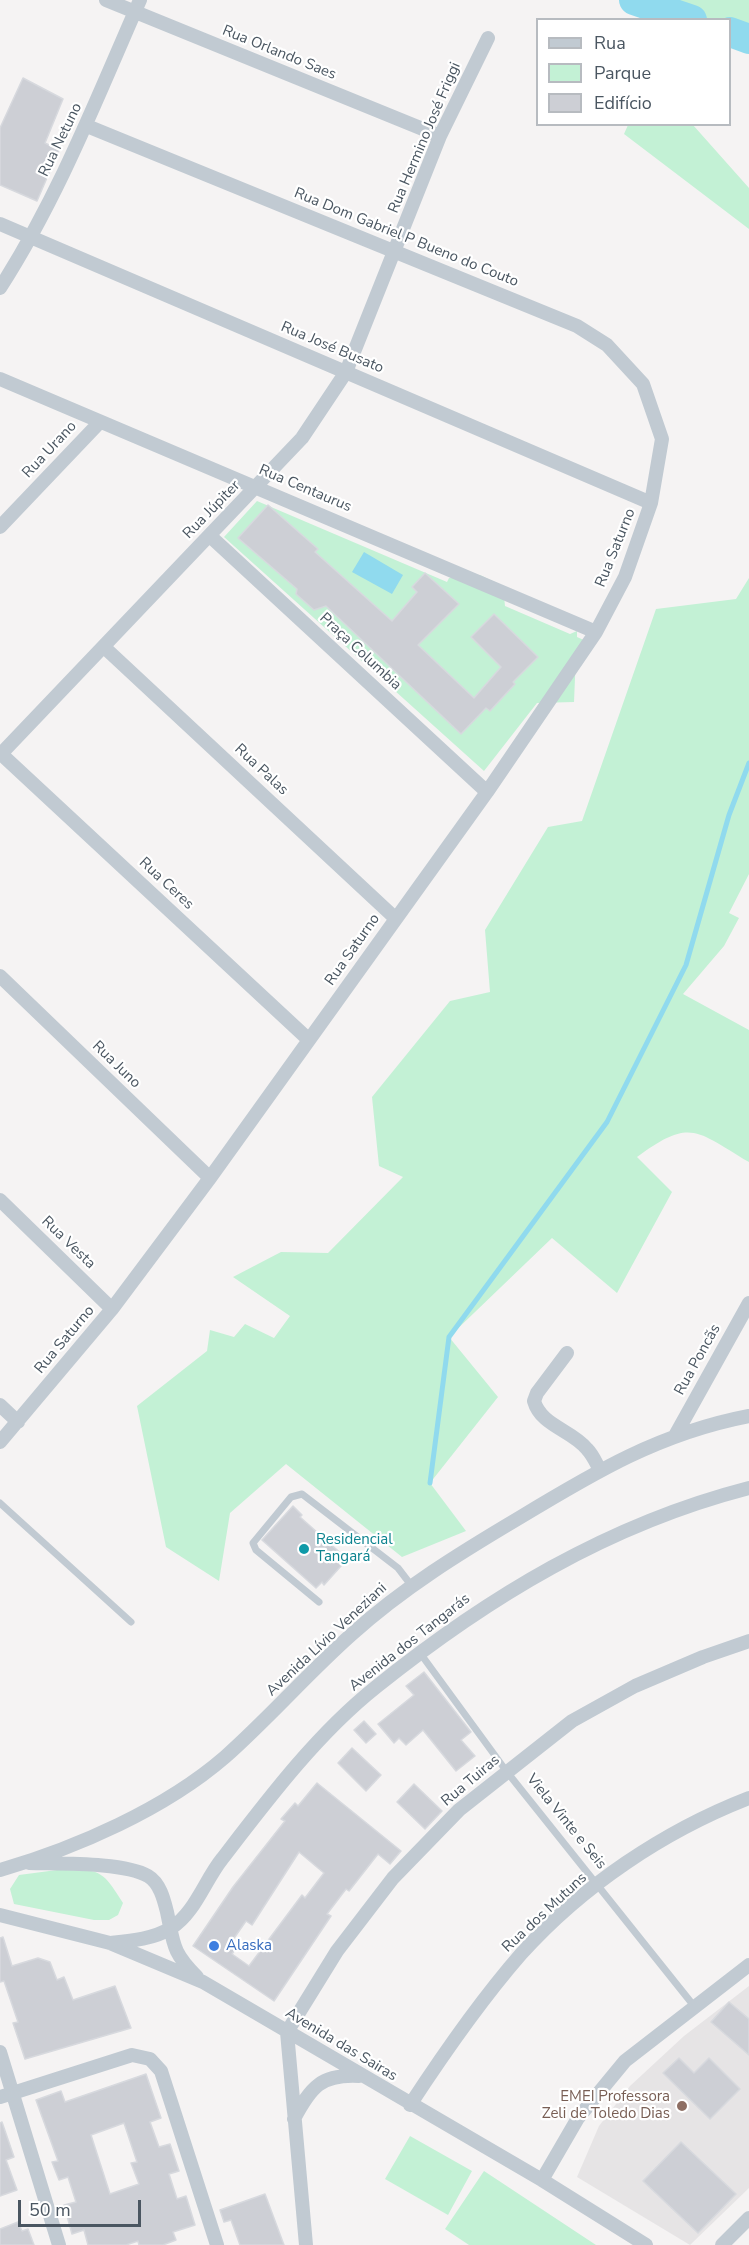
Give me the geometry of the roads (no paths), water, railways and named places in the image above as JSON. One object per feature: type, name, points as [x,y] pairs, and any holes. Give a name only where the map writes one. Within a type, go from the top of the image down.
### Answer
[{"type":"street","name":"Rua Orlando Saes","points":[[106,0],[138,6],[441,136]]},
{"type":"street","name":"Rua Netuno","points":[[0,288],[31,237],[87,126],[138,6]]},
{"type":"street","name":"Rua Hermino José Friggi","points":[[395,251],[441,136],[488,38]]},
{"type":"street","name":"Rua Dom Gabriel P Bueno do Couto","points":[[87,126],[577,326],[607,345],[643,384],[662,439]]},
{"type":"street","name":"Rua José Busato","points":[[0,224],[651,503]]},
{"type":"street","name":"Rua Júpiter","points":[[0,754],[302,438],[346,372],[395,251]]},
{"type":"street","name":"Rua Centaurus","points":[[0,379],[99,423],[257,486],[596,632]]},
{"type":"street","name":"Rua Urano","points":[[0,527],[99,423]]},
{"type":"street","name":"Rua Saturno","points":[[0,1442],[112,1309],[210,1178],[487,792],[596,632],[625,577],[651,503],[662,439]]},
{"type":"street","name":"Praça Columbia","points":[[210,536],[487,792]]},
{"type":"street","name":"Rua Palas","points":[[104,647],[395,918]]},
{"type":"street","name":"Rua Ceres","points":[[0,754],[309,1040]]},
{"type":"street","name":"Rua Juno","points":[[0,976],[210,1178]]},
{"type":"street","name":"Rua Vesta","points":[[0,1200],[112,1309]]},
{"type":"street","name":"Rua Poncãs","points":[[676,1434],[749,1302]]},
{"type":"street","points":[[567,1353],[537,1393],[534,1401],[544,1419],[569,1433],[588,1449],[600,1470]]},
{"type":"street","points":[[0,1405],[18,1422]]},
{"type":"street","name":"Avenida Lívio Veneziani","points":[[0,1870],[26,1863],[150,1810],[223,1758],[351,1635],[411,1584],[600,1470],[676,1434],[749,1416]]},
{"type":"street","name":"Avenida dos Tangarás","points":[[110,1943],[136,1941],[170,1928],[185,1916],[220,1861],[320,1740],[374,1688],[420,1653],[506,1592],[583,1548],[658,1516],[749,1488]]},
{"type":"street","name":"Rua Tuiras","points":[[287,2032],[338,1951],[393,1878],[459,1810],[572,1721],[626,1691],[703,1657],[749,1641]]},
{"type":"street","name":"Rua dos Mutuns","points":[[410,2105],[471,2017],[522,1953],[599,1884],[659,1842],[709,1814],[749,1798]]},
{"type":"street","points":[[26,1863],[115,1868],[149,1876],[162,1892],[179,1959],[203,1982]]},
{"type":"street","name":"Avenida das Sairas","points":[[0,1915],[110,1943],[203,1982],[360,2076],[542,2180],[646,2245]]},
{"type":"street","points":[[542,2180],[578,2118],[625,2061],[749,1965]]},
{"type":"street","points":[[287,2032],[293,2121],[306,2245]]},
{"type":"street","points":[[0,2052],[6,2095],[59,2245]]},
{"type":"street","points":[[6,2095],[132,2055],[150,2059],[161,2071],[217,2245]]},
{"type":"street","points":[[293,2121],[310,2091],[319,2082],[333,2077],[360,2076]]},
{"type":"street","points":[[722,2245],[749,2218]]},
{"type":"lane","points":[[319,1602],[256,1550],[253,1543],[291,1497],[296,1495],[302,1494],[398,1569],[411,1584]]},
{"type":"lane","points":[[0,1503],[131,1622]]},
{"type":"lane","name":"Viela Vinte e Seis","points":[[420,1653],[507,1772],[599,1884],[694,2006]]},
{"type":"water","points":[[364,552],[403,575],[392,594],[352,572]]},
{"type":"waterway","points":[[634,0],[686,18]]},
{"type":"waterway","points":[[731,32],[749,39]]},
{"type":"waterway","points":[[430,1483],[449,1337],[607,1122],[686,965],[729,815],[749,763]]},
{"type":"place","name":"Residencial Tangará","points":[[304,1549]]},
{"type":"place","name":"Alaska","points":[[214,1946]]},
{"type":"place","name":"EMEI Professora Zeli de Toledo Dias","points":[[682,2106]]}]
